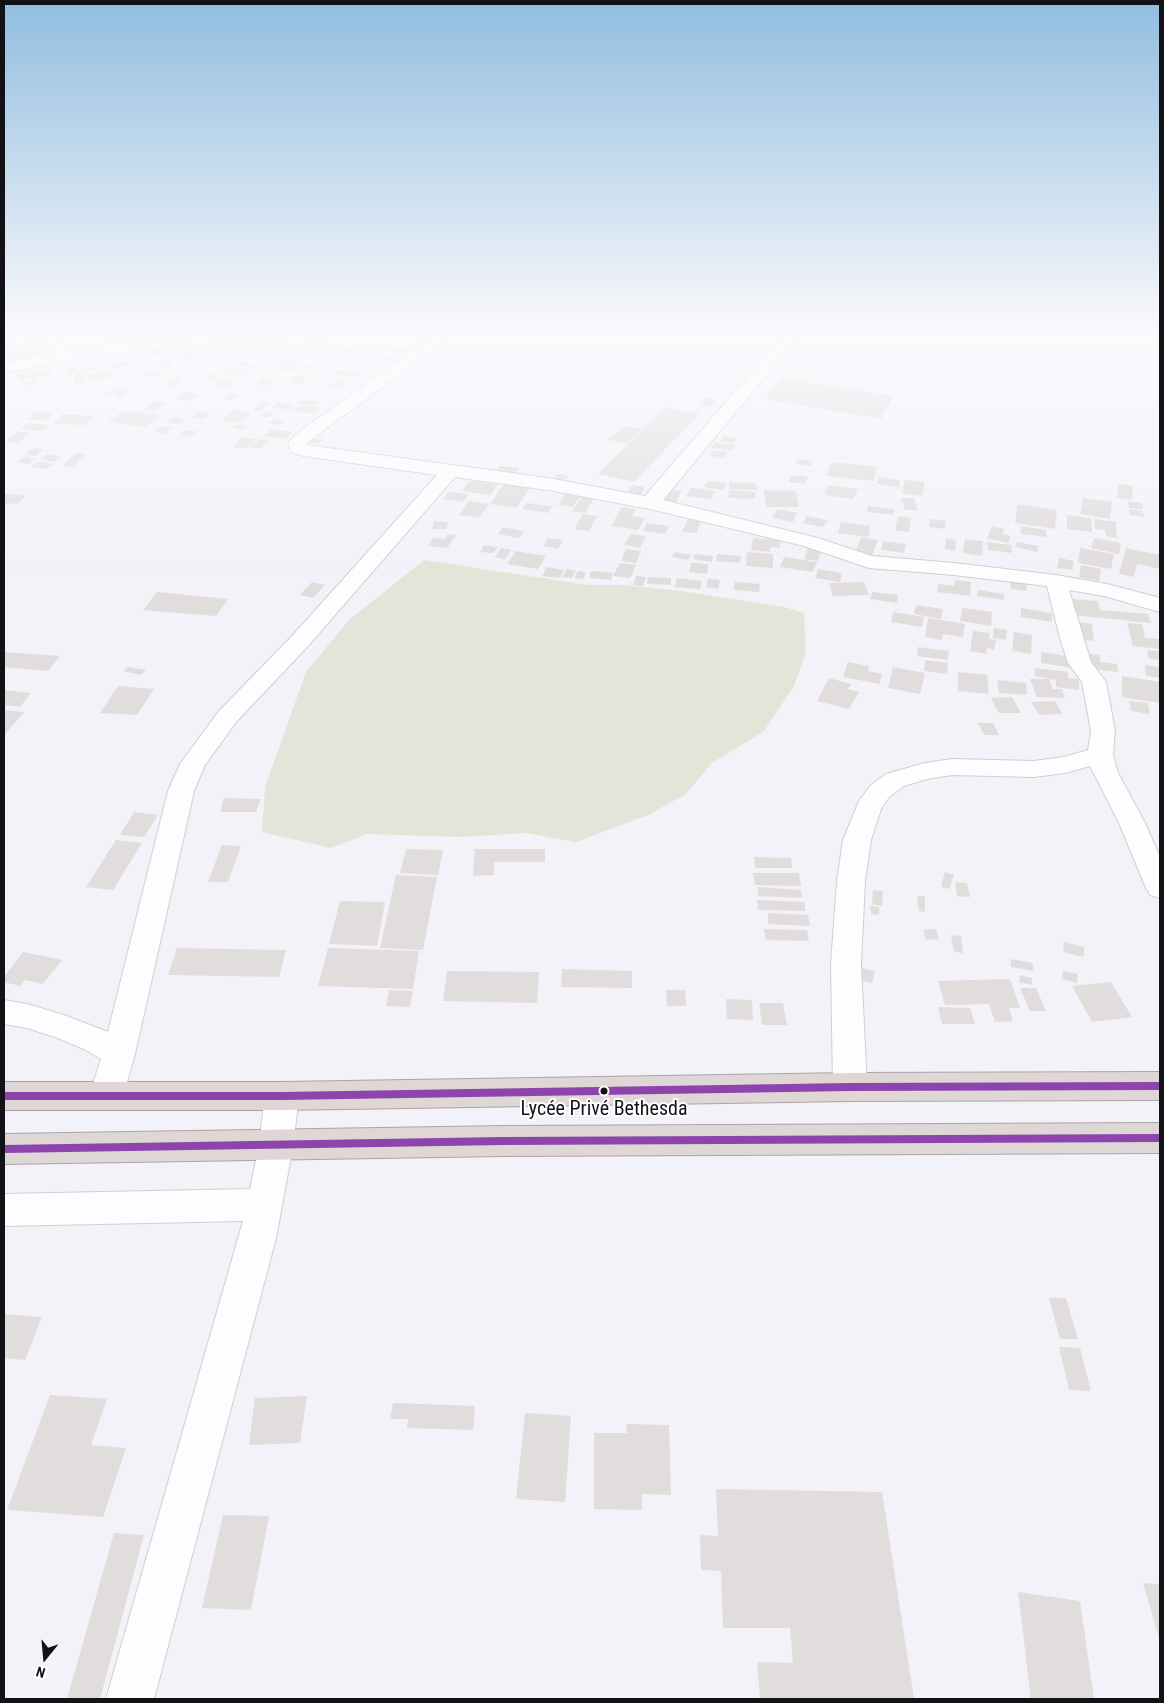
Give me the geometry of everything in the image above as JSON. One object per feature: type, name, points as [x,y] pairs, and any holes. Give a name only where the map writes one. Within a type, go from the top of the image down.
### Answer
[{"type":"highway","points":[[4,1096],[282,1096],[850,1088],[1160,1086]]},
{"type":"highway","points":[[4,1149],[504,1141],[1160,1138]]},
{"type":"street","points":[[339,411],[302,438],[297,444],[297,448],[303,451],[548,484],[650,503],[811,542],[868,562],[954,569],[1056,581],[1107,590],[1160,605]]},
{"type":"street","points":[[650,503],[727,411]]},
{"type":"street","points":[[106,1096],[119,1054],[182,792],[193,764],[228,716],[300,641],[450,471]]},
{"type":"street","points":[[1056,581],[1070,638],[1080,663],[1094,682],[1103,731],[1100,755],[1105,773],[1132,823],[1160,888]]},
{"type":"street","points":[[850,1088],[846,964],[851,881],[857,840],[862,824],[868,807],[880,790],[895,780],[925,771],[952,767],[1034,769],[1066,765],[1100,755]]},
{"type":"street","points":[[4,1012],[27,1016],[64,1027],[95,1040],[119,1054]]},
{"type":"street","points":[[130,1699],[258,1238],[276,1146],[282,1096]]},
{"type":"street","points":[[4,1210],[265,1205]]},
{"type":"shaded area","points":[[424,560],[588,585],[624,585],[681,591],[784,607],[804,613],[806,652],[794,686],[764,731],[712,763],[686,794],[648,815],[576,842],[526,833],[461,837],[367,834],[331,848],[262,832],[265,787],[306,672],[348,621]]},
{"type":"building","points":[[35,411],[54,412],[46,420],[27,419]]},
{"type":"building","points":[[122,411],[161,415],[147,427],[108,422]]},
{"type":"building","points":[[231,411],[251,412],[240,423],[221,420]]},
{"type":"building","points":[[266,411],[276,412],[268,418],[260,416]]},
{"type":"building","points":[[297,411],[319,411],[316,414]]},
{"type":"building","points":[[661,411],[687,411],[699,414],[634,482],[598,474]]},
{"type":"building","points":[[837,411],[885,411],[881,419]]},
{"type":"building","points":[[197,412],[211,413],[204,419],[190,418]]},
{"type":"building","points":[[62,414],[94,416],[86,425],[53,424]]},
{"type":"building","points":[[173,417],[186,419],[180,424],[166,422]]},
{"type":"building","points":[[273,419],[284,420],[280,425],[268,423]]},
{"type":"building","points":[[28,423],[50,425],[42,431],[20,429]]},
{"type":"building","points":[[235,424],[249,426],[244,430],[231,428]]},
{"type":"building","points":[[160,426],[173,428],[165,434],[152,432]]},
{"type":"building","points":[[624,426],[642,429],[627,444],[608,440]]},
{"type":"building","points":[[270,429],[292,432],[285,439],[263,436]]},
{"type":"building","points":[[186,430],[198,431],[191,437],[179,436]]},
{"type":"building","points":[[17,431],[31,433],[18,443],[5,442]]},
{"type":"building","points":[[723,436],[737,438],[734,443],[720,441]]},
{"type":"building","points":[[242,437],[257,439],[247,449],[232,447]]},
{"type":"building","points":[[312,438],[323,440],[319,444],[308,443]]},
{"type":"building","points":[[259,439],[269,440],[260,449],[250,447]]},
{"type":"building","points":[[714,443],[735,445],[732,451],[711,448]]},
{"type":"building","points":[[33,448],[44,449],[36,456],[24,455]]},
{"type":"building","points":[[713,450],[728,452],[725,458],[710,456]]},
{"type":"building","points":[[76,453],[86,454],[73,467],[62,466]]},
{"type":"building","points":[[47,454],[62,457],[54,462],[39,459]]},
{"type":"building","points":[[25,457],[35,458],[29,464],[17,462]]},
{"type":"building","points":[[797,459],[812,461],[811,466],[796,464]]},
{"type":"building","points":[[38,461],[55,464],[47,469],[30,467]]},
{"type":"building","points":[[831,462],[877,467],[874,481],[827,476]]},
{"type":"building","points":[[500,466],[520,468],[515,475],[495,472]]},
{"type":"building","points":[[557,474],[569,476],[564,481],[553,480]]},
{"type":"building","points":[[791,475],[808,477],[805,484],[789,482]]},
{"type":"building","points":[[878,477],[900,480],[899,487],[877,484]]},
{"type":"building","points":[[905,480],[925,482],[922,496],[902,493]]},
{"type":"building","points":[[469,481],[498,484],[491,495],[462,491]]},
{"type":"building","points":[[708,481],[726,483],[723,490],[704,487]]},
{"type":"building","points":[[729,482],[756,483],[757,490],[730,489]]},
{"type":"building","points":[[504,484],[530,488],[516,508],[490,504]]},
{"type":"building","points":[[1118,484],[1133,486],[1132,500],[1117,498]]},
{"type":"building","points":[[632,485],[645,487],[641,495],[627,493]]},
{"type":"building","points":[[828,485],[858,489],[854,499],[824,495]]},
{"type":"building","points":[[691,488],[715,491],[711,499],[686,496]]},
{"type":"building","points":[[668,489],[681,491],[676,503],[663,502]]},
{"type":"building","points":[[729,490],[755,492],[755,499],[728,498]]},
{"type":"building","points":[[764,490],[796,491],[799,507],[766,507]]},
{"type":"building","points":[[449,492],[469,494],[463,502],[443,499]]},
{"type":"building","points":[[566,493],[581,495],[573,507],[558,505]]},
{"type":"building","points":[[4,494],[26,495],[18,504],[4,503]]},
{"type":"building","points":[[583,495],[595,497],[585,513],[572,511]]},
{"type":"building","points":[[901,498],[914,498],[918,510],[905,510]]},
{"type":"building","points":[[1083,498],[1112,502],[1110,519],[1080,514]]},
{"type":"building","points":[[469,501],[489,504],[479,518],[459,515]]},
{"type":"building","points":[[1128,501],[1142,503],[1143,509],[1129,508]]},
{"type":"building","points":[[526,503],[552,506],[548,513],[522,509]]},
{"type":"building","points":[[1017,504],[1057,510],[1055,529],[1015,523]]},
{"type":"building","points":[[868,506],[894,509],[894,515],[867,512]]},
{"type":"building","points":[[622,507],[636,509],[632,516],[645,518],[638,530],[611,526]]},
{"type":"building","points":[[777,509],[797,513],[793,522],[772,518]]},
{"type":"building","points":[[1129,509],[1143,511],[1144,517],[1129,515]]},
{"type":"building","points":[[583,514],[597,516],[589,531],[574,529]]},
{"type":"building","points":[[1067,515],[1091,518],[1092,532],[1067,529]]},
{"type":"building","points":[[807,516],[828,520],[823,527],[802,523]]},
{"type":"building","points":[[898,516],[911,518],[909,532],[895,530]]},
{"type":"building","points":[[688,518],[701,519],[697,533],[682,532]]},
{"type":"building","points":[[930,519],[946,521],[945,529],[929,527]]},
{"type":"building","points":[[1094,519],[1116,522],[1117,538],[1106,536],[1105,530],[1095,529]]},
{"type":"building","points":[[434,521],[449,522],[446,529],[432,529]]},
{"type":"building","points":[[841,522],[870,526],[868,537],[838,533]]},
{"type":"building","points":[[647,523],[669,526],[665,534],[643,531]]},
{"type":"building","points":[[992,526],[1005,529],[1002,534],[1011,536],[1008,543],[987,538]]},
{"type":"building","points":[[1020,526],[1046,530],[1047,537],[1021,534]]},
{"type":"building","points":[[503,527],[524,531],[519,538],[498,534]]},
{"type":"building","points":[[448,534],[456,535],[447,548],[428,546],[433,538],[445,539]]},
{"type":"building","points":[[631,534],[646,536],[640,548],[624,545]]},
{"type":"building","points":[[861,537],[878,540],[872,556],[855,553]]},
{"type":"building","points":[[548,538],[563,540],[558,549],[543,546]]},
{"type":"building","points":[[753,538],[781,540],[780,548],[771,547],[770,552],[751,550]]},
{"type":"building","points":[[946,538],[956,540],[955,551],[945,549]]},
{"type":"building","points":[[1094,538],[1121,543],[1119,554],[1091,548]]},
{"type":"building","points":[[965,539],[983,541],[982,556],[963,553]]},
{"type":"building","points":[[883,541],[906,544],[904,553],[881,550]]},
{"type":"building","points":[[987,542],[1011,545],[1012,553],[988,550]]},
{"type":"building","points":[[1017,542],[1039,546],[1037,552],[1015,547]]},
{"type":"building","points":[[484,545],[498,547],[493,553],[480,552]]},
{"type":"building","points":[[808,547],[822,549],[818,561],[804,559]]},
{"type":"building","points":[[501,548],[511,550],[505,559],[495,557]]},
{"type":"building","points":[[1080,548],[1114,554],[1111,569],[1078,563]]},
{"type":"building","points":[[1126,548],[1160,555],[1160,569],[1137,564],[1134,577],[1119,574]]},
{"type":"building","points":[[626,549],[641,551],[636,563],[621,561]]},
{"type":"building","points":[[516,551],[546,556],[538,569],[507,564]]},
{"type":"building","points":[[675,552],[691,555],[688,560],[672,557]]},
{"type":"building","points":[[747,552],[773,554],[773,568],[746,566]]},
{"type":"building","points":[[695,554],[713,556],[712,562],[693,559]]},
{"type":"building","points":[[717,554],[741,556],[740,563],[716,561]]},
{"type":"building","points":[[784,557],[817,562],[813,572],[780,567]]},
{"type":"building","points":[[1059,558],[1074,561],[1072,570],[1057,568]]},
{"type":"building","points":[[620,563],[636,565],[630,578],[613,576]]},
{"type":"building","points":[[691,563],[708,564],[707,574],[689,572]]},
{"type":"building","points":[[1081,565],[1101,569],[1099,581],[1079,577]]},
{"type":"building","points":[[547,567],[564,570],[560,578],[542,576]]},
{"type":"building","points":[[567,569],[576,570],[572,578],[562,577]]},
{"type":"building","points":[[818,569],[842,573],[840,582],[815,578]]},
{"type":"building","points":[[578,571],[586,572],[583,579],[574,578]]},
{"type":"building","points":[[591,571],[613,573],[611,580],[589,578]]},
{"type":"building","points":[[636,576],[646,577],[643,586],[633,585]]},
{"type":"building","points":[[648,577],[671,578],[671,585],[647,584]]},
{"type":"building","points":[[677,578],[702,581],[700,589],[675,587]]},
{"type":"building","points":[[708,579],[720,580],[718,589],[706,587]]},
{"type":"building","points":[[955,580],[971,582],[970,596],[937,592],[938,584],[954,586]]},
{"type":"building","points":[[1010,581],[1026,582],[1027,591],[1011,589]]},
{"type":"building","points":[[312,582],[325,585],[313,598],[300,595]]},
{"type":"building","points":[[735,582],[760,584],[759,592],[734,590]]},
{"type":"building","points":[[864,582],[869,595],[833,596],[829,583]]},
{"type":"building","points":[[978,590],[1004,594],[1004,600],[977,596]]},
{"type":"building","points":[[157,592],[228,599],[216,616],[143,610]]},
{"type":"building","points":[[872,592],[898,595],[897,603],[870,599]]},
{"type":"building","points":[[1070,599],[1098,601],[1100,610],[1148,614],[1151,623],[1073,615]]},
{"type":"building","points":[[916,605],[943,609],[941,619],[914,614]]},
{"type":"building","points":[[962,608],[992,612],[991,626],[960,621]]},
{"type":"building","points":[[1021,608],[1052,613],[1052,622],[1021,617]]},
{"type":"building","points":[[893,612],[924,617],[922,627],[891,622]]},
{"type":"building","points":[[928,618],[965,624],[963,637],[943,634],[942,640],[925,637]]},
{"type":"building","points":[[1076,622],[1092,624],[1094,641],[1078,639]]},
{"type":"building","points":[[1127,623],[1142,624],[1145,638],[1160,639],[1160,649],[1133,646]]},
{"type":"building","points":[[994,628],[1007,630],[1006,640],[993,638]]},
{"type":"building","points":[[973,631],[990,633],[989,639],[996,640],[994,650],[987,648],[986,654],[970,651]]},
{"type":"building","points":[[1014,632],[1032,635],[1031,654],[1012,651]]},
{"type":"building","points":[[918,647],[949,651],[948,660],[917,656]]},
{"type":"building","points":[[1147,650],[1160,651],[1160,660],[1149,659]]},
{"type":"building","points":[[4,652],[60,656],[48,671],[4,667]]},
{"type":"building","points":[[1041,652],[1074,657],[1074,668],[1041,663]]},
{"type":"building","points":[[1085,653],[1100,655],[1100,662],[1117,664],[1118,672],[1086,668]]},
{"type":"building","points":[[925,660],[948,663],[947,674],[924,671]]},
{"type":"building","points":[[848,662],[869,666],[868,671],[882,674],[880,684],[843,677]]},
{"type":"building","points":[[1145,665],[1160,667],[1160,678],[1146,676]]},
{"type":"building","points":[[128,667],[146,670],[141,675],[123,671]]},
{"type":"building","points":[[893,667],[925,673],[920,694],[888,688]]},
{"type":"building","points":[[1035,668],[1068,672],[1068,678],[1079,679],[1079,690],[1056,687],[1056,680],[1035,676]]},
{"type":"building","points":[[958,672],[987,675],[989,694],[958,691]]},
{"type":"building","points":[[1122,676],[1160,682],[1160,703],[1122,697]]},
{"type":"building","points":[[829,678],[851,684],[848,689],[859,692],[849,709],[817,701]]},
{"type":"building","points":[[1030,679],[1049,679],[1053,689],[1062,689],[1065,698],[1037,697]]},
{"type":"building","points":[[997,680],[1026,683],[1027,695],[999,693]]},
{"type":"building","points":[[118,686],[154,689],[137,715],[100,713]]},
{"type":"building","points":[[4,690],[31,693],[20,707],[4,705]]},
{"type":"building","points":[[1012,697],[1021,713],[999,713],[991,698]]},
{"type":"building","points":[[1055,701],[1062,714],[1039,715],[1031,702]]},
{"type":"building","points":[[1129,701],[1148,703],[1150,714],[1131,711]]},
{"type":"building","points":[[4,710],[24,712],[6,733],[4,732]]},
{"type":"building","points":[[978,723],[993,723],[999,735],[984,735]]},
{"type":"building","points":[[224,798],[261,799],[256,812],[220,812]]},
{"type":"building","points":[[134,812],[158,815],[144,837],[120,835]]},
{"type":"building","points":[[116,840],[142,843],[113,890],[86,887]]},
{"type":"building","points":[[222,845],[241,846],[228,882],[208,882]]},
{"type":"building","points":[[406,849],[443,850],[438,875],[400,873]]},
{"type":"building","points":[[475,849],[545,849],[545,862],[494,862],[494,875],[473,876]]},
{"type":"building","points":[[754,857],[791,858],[792,868],[755,868]]},
{"type":"building","points":[[945,872],[954,875],[949,889],[941,887]]},
{"type":"building","points":[[753,873],[799,873],[801,886],[755,885]]},
{"type":"building","points":[[396,875],[437,877],[423,950],[380,948]]},
{"type":"building","points":[[955,882],[967,883],[970,897],[957,896]]},
{"type":"building","points":[[758,887],[801,890],[802,898],[758,896]]},
{"type":"building","points":[[873,890],[883,891],[882,906],[872,904]]},
{"type":"building","points":[[917,896],[925,896],[925,912],[919,911]]},
{"type":"building","points":[[757,900],[805,902],[805,911],[758,910]]},
{"type":"building","points":[[340,901],[385,902],[377,946],[329,944]]},
{"type":"building","points":[[870,906],[879,907],[879,915],[871,914]]},
{"type":"building","points":[[768,913],[808,915],[810,926],[768,924]]},
{"type":"building","points":[[764,929],[807,930],[809,941],[766,940]]},
{"type":"building","points":[[936,929],[939,939],[926,940],[923,930]]},
{"type":"building","points":[[951,935],[961,936],[963,953],[954,952]]},
{"type":"building","points":[[1064,942],[1084,947],[1084,957],[1063,952]]},
{"type":"building","points":[[177,948],[286,950],[279,977],[168,975]]},
{"type":"building","points":[[328,948],[419,951],[413,989],[318,986]]},
{"type":"building","points":[[23,952],[62,960],[43,984],[25,980],[20,986],[4,982],[4,977]]},
{"type":"building","points":[[1011,959],[1033,963],[1033,971],[1011,967]]},
{"type":"building","points":[[862,968],[875,971],[872,983],[860,980]]},
{"type":"building","points":[[562,969],[632,971],[632,988],[561,987]]},
{"type":"building","points":[[447,971],[539,972],[537,1003],[443,1001]]},
{"type":"building","points":[[1063,971],[1078,974],[1077,983],[1062,979]]},
{"type":"building","points":[[1020,975],[1032,978],[1032,985],[1019,982]]},
{"type":"building","points":[[1010,979],[1020,1008],[1009,1008],[1013,1021],[995,1022],[989,1004],[945,1005],[938,981]]},
{"type":"building","points":[[1111,982],[1132,1017],[1092,1022],[1072,986]]},
{"type":"building","points":[[1020,988],[1036,988],[1046,1011],[1030,1011]]},
{"type":"building","points":[[389,990],[413,991],[410,1007],[386,1006]]},
{"type":"building","points":[[666,990],[685,990],[686,1006],[667,1006]]},
{"type":"building","points":[[726,999],[752,1000],[753,1020],[727,1019]]},
{"type":"building","points":[[759,1003],[783,1003],[787,1025],[762,1025]]},
{"type":"building","points":[[938,1007],[970,1008],[975,1024],[942,1024]]},
{"type":"building","points":[[1049,1298],[1066,1298],[1078,1339],[1060,1339]]},
{"type":"building","points":[[4,1314],[42,1317],[25,1360],[4,1358]]},
{"type":"building","points":[[1059,1347],[1080,1348],[1091,1391],[1069,1390]]},
{"type":"building","points":[[50,1395],[107,1399],[91,1445],[126,1448],[103,1517],[7,1510]]},
{"type":"building","points":[[307,1396],[300,1443],[249,1445],[255,1398]]},
{"type":"building","points":[[393,1403],[475,1406],[473,1430],[407,1428],[408,1419],[390,1419]]},
{"type":"building","points":[[525,1413],[571,1416],[565,1502],[516,1499]]},
{"type":"building","points":[[626,1424],[669,1425],[671,1495],[642,1494],[642,1510],[594,1509],[594,1433],[627,1433]]},
{"type":"building","points":[[716,1489],[882,1492],[914,1699],[760,1699],[757,1662],[793,1663],[790,1628],[723,1628],[721,1571],[701,1570],[700,1535],[718,1536]]},
{"type":"building","points":[[223,1515],[269,1516],[251,1610],[202,1608]]},
{"type":"building","points":[[114,1533],[144,1535],[100,1699],[67,1699]]},
{"type":"building","points":[[1143,1583],[1160,1584],[1160,1638],[1159,1638]]},
{"type":"building","points":[[1018,1592],[1080,1601],[1094,1699],[1031,1699]]},
{"type":"transit line","points":[[4,1096],[282,1096],[850,1087],[1160,1086]]},
{"type":"transit line","points":[[4,1149],[504,1141],[1160,1138]]},
{"type":"place","name":"Lycée Privé Bethesda","points":[[604,1091]]}]
